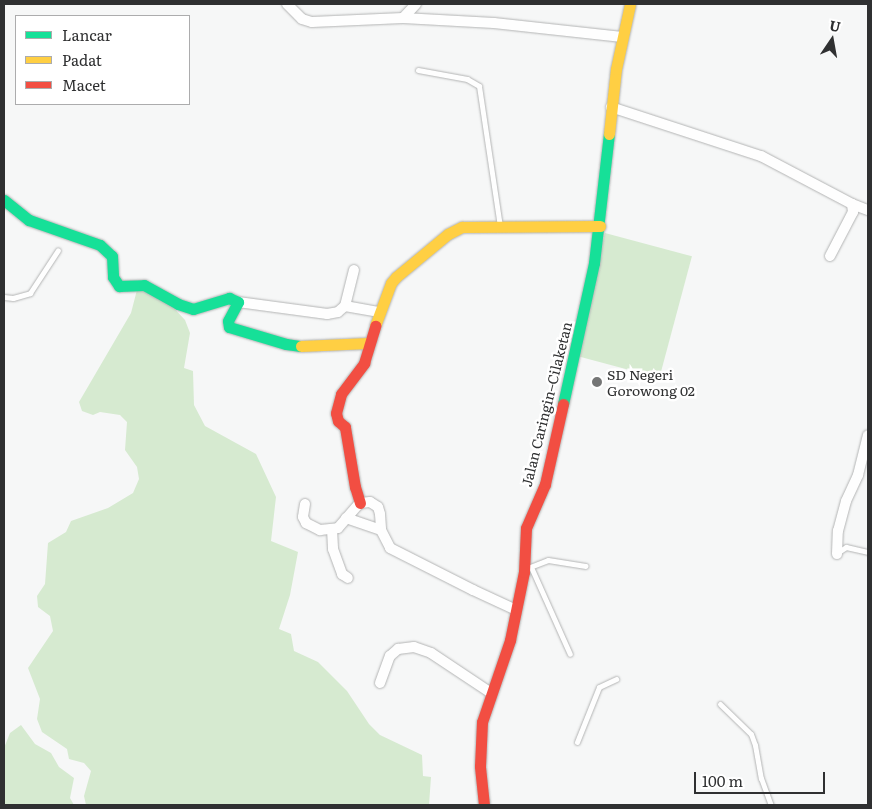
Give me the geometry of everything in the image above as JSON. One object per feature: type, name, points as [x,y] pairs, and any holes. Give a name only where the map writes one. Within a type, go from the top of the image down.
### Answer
[{"type":"street","points":[[287,4],[302,19],[312,22],[403,18],[494,22],[622,37]]},
{"type":"street","points":[[403,18],[416,4]]},
{"type":"street","name":"Jalan Caringin–Cilaketan","points":[[484,805],[480,738],[491,693],[510,640],[528,566],[523,541],[526,528],[545,484],[557,436],[600,226],[611,107],[622,37],[630,4]]},
{"type":"street","points":[[611,107],[761,156],[852,204],[868,210]]},
{"type":"street","points":[[4,200],[29,220],[100,245],[112,256],[113,277],[119,286],[144,285],[178,304],[193,309],[225,299],[327,314],[338,312],[345,306],[354,270]]},
{"type":"street","points":[[830,256],[853,212],[852,204]]},
{"type":"street","points":[[360,503],[354,486],[345,427],[338,421],[336,413],[341,394],[364,364],[368,343],[379,312],[391,283],[396,277],[448,234],[462,227],[600,226]]},
{"type":"street","points":[[238,302],[228,321],[229,327],[286,344],[368,343]]},
{"type":"street","points":[[345,306],[379,312]]},
{"type":"street","points":[[837,554],[838,531],[846,501],[858,475],[868,435]]},
{"type":"street","points":[[305,504],[303,517],[306,523],[320,530],[338,528],[360,503],[370,502],[378,507],[381,530],[390,548],[516,610]]},
{"type":"street","points":[[346,518],[381,530]]},
{"type":"street","points":[[332,529],[336,557],[342,574],[348,578]]},
{"type":"street","points":[[380,683],[390,656],[398,649],[414,648],[431,653],[491,693]]},
{"type":"lane","points":[[418,70],[468,79],[479,86],[500,226]]},
{"type":"lane","points":[[4,297],[13,298],[30,294],[58,250]]},
{"type":"lane","points":[[837,554],[846,547],[868,552]]},
{"type":"lane","points":[[570,654],[528,566],[548,560],[586,566]]},
{"type":"lane","points":[[577,742],[599,687],[616,679]]},
{"type":"lane","points":[[720,704],[751,734],[761,778],[771,805]]},
{"type":"green space","points":[[605,233],[692,256],[659,378],[572,355]]},
{"type":"green space","points":[[138,286],[169,303],[185,320],[190,333],[184,368],[193,371],[194,405],[205,426],[256,454],[276,497],[271,541],[298,552],[290,595],[279,629],[291,634],[294,651],[318,662],[347,691],[369,724],[380,735],[422,755],[423,776],[431,777],[429,805],[86,805],[84,796],[91,771],[84,763],[69,759],[67,749],[42,732],[37,719],[40,699],[28,668],[53,631],[50,616],[38,607],[37,596],[45,584],[48,543],[66,532],[71,521],[108,508],[133,493],[139,479],[137,467],[125,450],[127,422],[120,415],[100,412],[93,415],[82,411],[79,402],[131,313]]},
{"type":"green space","points":[[21,725],[35,744],[51,753],[59,767],[74,778],[70,798],[74,805],[4,805],[4,748],[10,733]]},
{"type":"traffic: fast","points":[[563,404],[594,263],[609,134]]},
{"type":"traffic: fast","points":[[4,200],[29,220],[100,245],[112,256],[113,277],[119,286],[144,285],[178,304],[193,309],[229,298],[238,302],[228,321],[229,327],[286,344],[301,346]]},
{"type":"traffic: slow","points":[[609,134],[616,69],[630,4]]},
{"type":"traffic: slow","points":[[375,326],[391,283],[396,277],[448,234],[462,227],[600,226]]},
{"type":"traffic: slow","points":[[301,346],[368,343]]},
{"type":"traffic: jam","points":[[360,503],[355,487],[345,427],[338,421],[336,413],[341,394],[364,363],[375,326]]},
{"type":"traffic: jam","points":[[484,805],[480,766],[482,722],[510,640],[524,572],[526,528],[545,484],[563,404]]},
{"type":"place","name":"SD Negeri Gorowong 02","points":[[597,382]]}]
